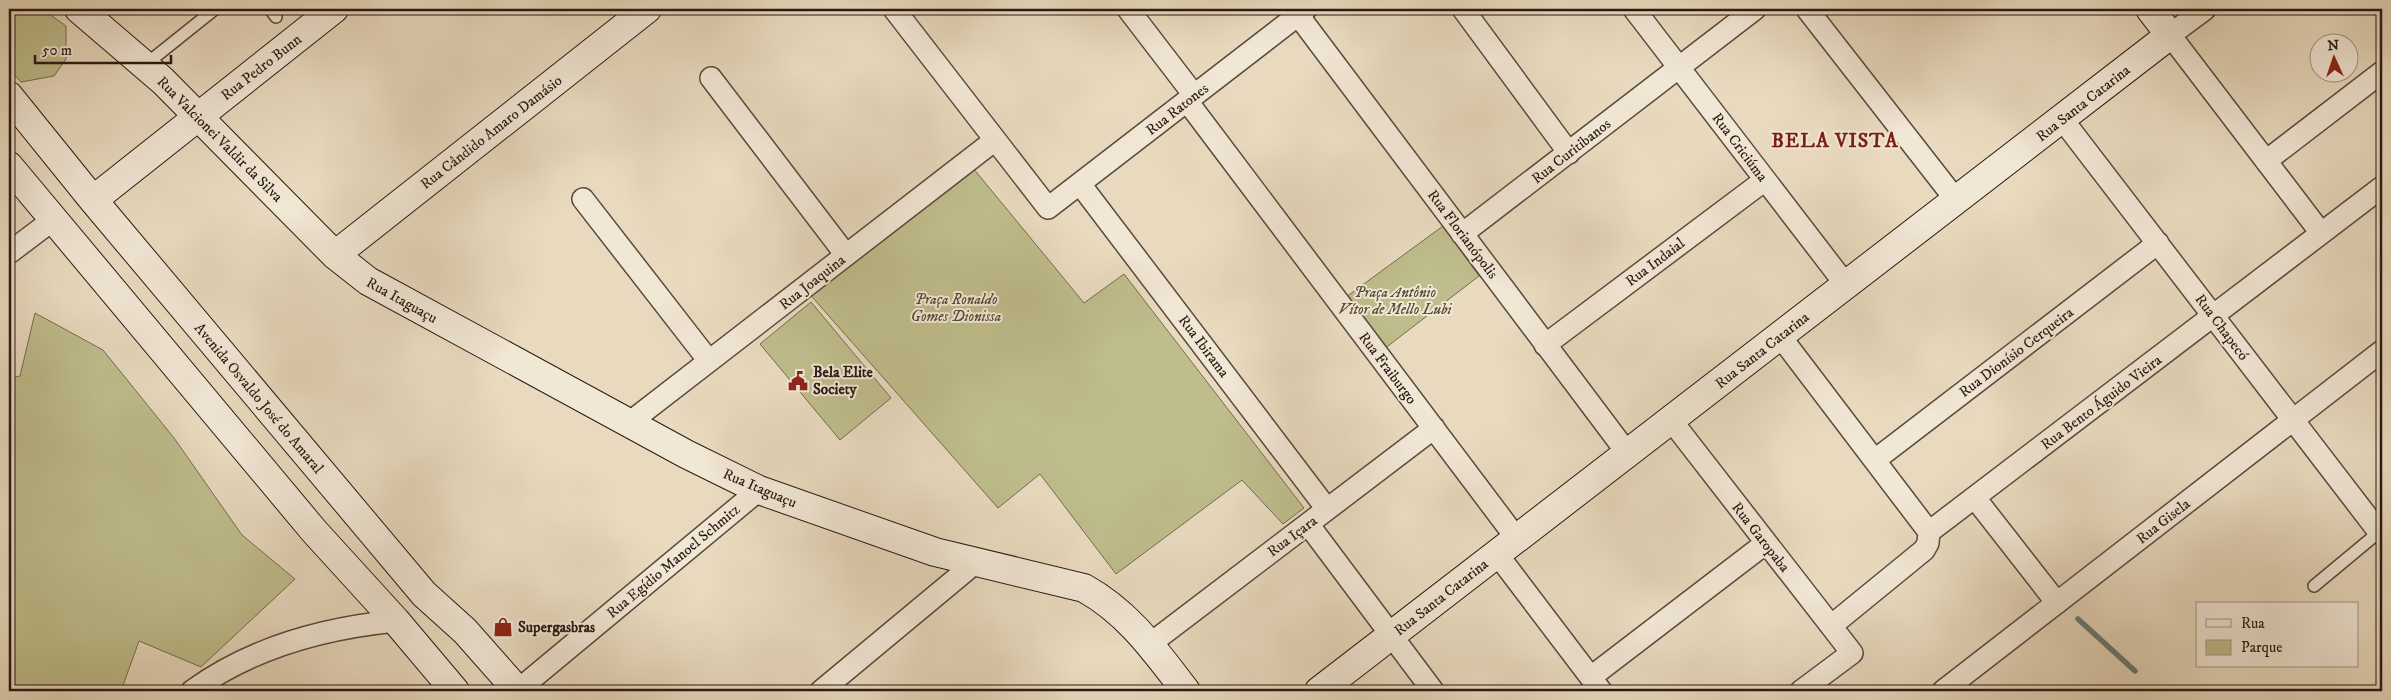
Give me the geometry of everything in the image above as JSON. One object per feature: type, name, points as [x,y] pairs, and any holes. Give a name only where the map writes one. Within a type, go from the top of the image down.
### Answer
[{"type":"main road","name":"Rua Valcionei Valdir da Silva","points":[[79,9],[145,65],[335,255]]},
{"type":"main road","name":"Rua Pedro Bunn","points":[[93,200],[334,9]]},
{"type":"main road","name":"Rua Cândido Amaro Damásio","points":[[335,255],[647,9]]},
{"type":"main road","points":[[2150,9],[2170,35]]},
{"type":"main road","name":"Rua Santa Catarina","points":[[1319,691],[2170,35]]},
{"type":"main road","name":"Avenida Osvaldo José do Amaral","points":[[9,96],[93,200],[424,594],[465,631],[518,691]]},
{"type":"main road","points":[[9,166],[314,531],[396,621],[455,690]]},
{"type":"main road","name":"Rua Itaguaçu","points":[[335,255],[352,270],[385,292],[629,423],[759,490],[892,539],[975,563],[1084,588],[1116,609],[1150,644],[1186,691]]},
{"type":"main road","points":[[314,531],[315,522],[325,507],[341,510],[387,566],[424,594]]},
{"type":"street","points":[[894,9],[995,140]]},
{"type":"street","name":"Rua Fraiburgo","points":[[1128,9],[1191,98],[1434,428],[1596,684]]},
{"type":"street","points":[[1463,9],[1569,153]]},
{"type":"street","name":"Rua Criciúma","points":[[1634,9],[1846,285]]},
{"type":"street","name":"Rua Curitibanos","points":[[1462,234],[1755,9]]},
{"type":"street","points":[[1807,9],[1956,200]]},
{"type":"street","name":"Rua Santa Catarina","points":[[2170,35],[2205,9]]},
{"type":"street","name":"Rua Ratones","points":[[995,140],[1048,208],[1302,12]]},
{"type":"street","name":"Rua Florianópolis","points":[[1302,12],[1462,234],[1628,454]]},
{"type":"street","points":[[2170,35],[2321,233]]},
{"type":"street","points":[[2266,161],[2382,72]]},
{"type":"street","points":[[710,78],[846,255]]},
{"type":"street","name":"Rua Chapecó","points":[[2062,118],[2380,532]]},
{"type":"street","name":"Rua Joaquina","points":[[629,423],[995,140]]},
{"type":"street","name":"Rua Indaial","points":[[1545,344],[1765,180]]},
{"type":"street","name":"Rua Ibirama","points":[[1080,184],[1327,509]]},
{"type":"street","name":"Rua Bento Águido Vieira","points":[[1831,626],[1924,550],[1928,543],[1929,532],[2382,187]]},
{"type":"street","points":[[583,199],[709,361]]},
{"type":"street","points":[[9,254],[54,219]]},
{"type":"street","name":"Rua Dionísio Cerqueira","points":[[1874,460],[2158,243]]},
{"type":"street","points":[[1780,336],[1929,532]]},
{"type":"street","name":"Rua Gisela","points":[[1943,691],[2382,351]]},
{"type":"street","name":"Rua Garopaba","points":[[1671,420],[1852,653],[1801,691]]},
{"type":"street","name":"Rua Içara","points":[[1150,644],[1434,428]]},
{"type":"street","name":"Rua Egídio Manoel Schmitz","points":[[518,691],[759,490]]},
{"type":"street","points":[[1975,498],[2057,603]]},
{"type":"street","points":[[1308,524],[1432,691]]},
{"type":"street","points":[[1596,684],[1766,543]]},
{"type":"street","points":[[821,691],[975,563]]},
{"type":"street","points":[[192,691],[240,663],[287,643],[343,628],[396,621]]},
{"type":"lane","points":[[145,65],[215,9]]},
{"type":"lane","points":[[2314,586],[2380,532]]},
{"type":"green space","points":[[9,9],[42,9],[66,26],[66,59],[54,76],[21,82],[9,69]]},
{"type":"green space","name":"Praça Ronaldo Gomes Dionissa","points":[[973,168],[1084,303],[1124,274],[1304,508],[1283,524],[1242,480],[1116,574],[1040,474],[998,508],[806,290]]},
{"type":"green space","name":"Praça Antônio Vítor de Mello Lubi","points":[[1443,226],[1479,276],[1384,349],[1346,297]]},
{"type":"green space","points":[[811,302],[891,398],[840,440],[760,344]]},
{"type":"green space","points":[[35,313],[103,350],[174,438],[242,535],[295,579],[201,667],[139,641],[121,691],[9,691],[9,378],[20,376]]},
{"type":"waterway","points":[[2078,619],[2135,671]]},
{"type":"place","name":"Bela Elite Society","points":[[798,381]]},
{"type":"place","name":"Supergasbras","points":[[503,627]]},
{"type":"district","name":"BELA VISTA","points":[[1835,140]]}]
